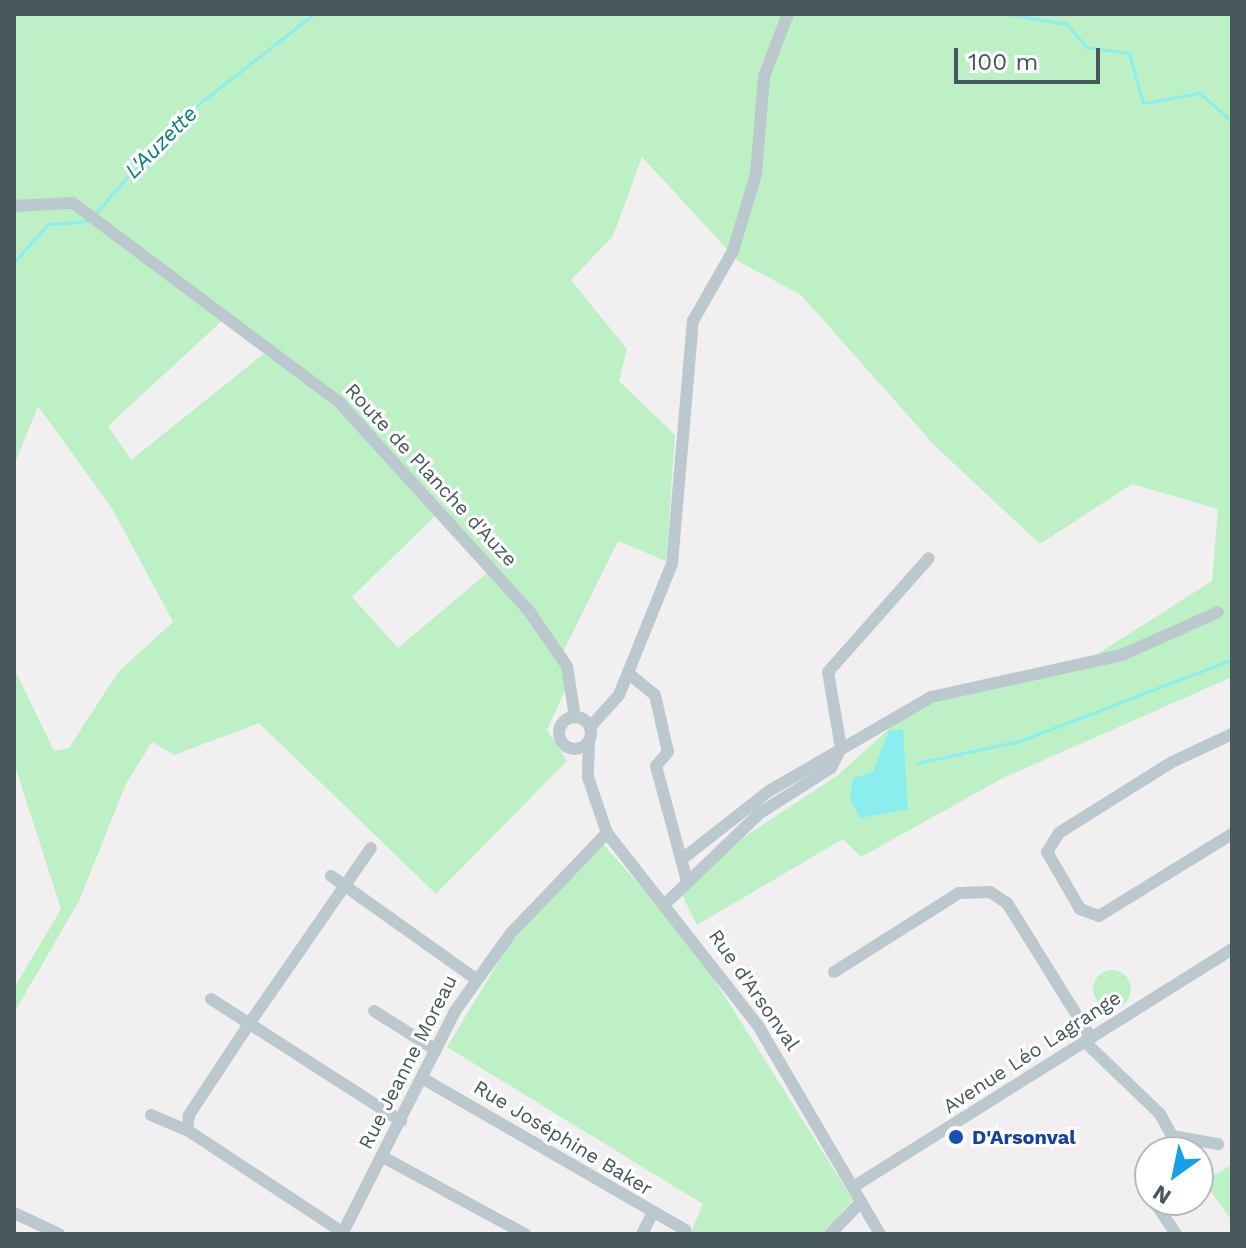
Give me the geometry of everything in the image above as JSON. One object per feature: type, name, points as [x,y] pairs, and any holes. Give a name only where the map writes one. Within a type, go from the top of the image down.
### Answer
[{"type":"street","points":[[589,742],[568,748],[559,732],[575,717],[590,727],[629,674],[675,545],[693,321],[733,251],[756,174],[764,76],[788,14]]},
{"type":"street","name":"Route de Planche d'Auze","points":[[14,206],[73,203],[370,433],[556,648],[570,676],[575,717]]},
{"type":"street","points":[[665,904],[760,813],[831,768],[841,748],[828,672],[929,558]]},
{"type":"street","points":[[681,860],[769,791],[931,697],[1122,655],[1218,612]]},
{"type":"street","points":[[629,674],[655,695],[668,752],[656,766],[687,881]]},
{"type":"street","name":"Rue d'Arsonval","points":[[588,777],[590,727]]},
{"type":"street","points":[[1232,734],[1134,785],[1059,833],[1047,852],[1080,909],[1099,916],[1232,834]]},
{"type":"street","name":"Rue d'Arsonval","points":[[568,748],[588,777],[607,833],[759,1027],[880,1234]]},
{"type":"street","points":[[476,979],[607,833]]},
{"type":"street","points":[[187,1130],[189,1115],[371,848]]},
{"type":"street","name":"Rue Jeanne Moreau","points":[[331,876],[476,979],[436,1050],[343,1233]]},
{"type":"street","points":[[834,972],[959,893],[990,892],[1007,903],[1088,1040],[1160,1114],[1172,1136]]},
{"type":"street","name":"Avenue Léo Lagrange","points":[[853,1187],[1232,949]]},
{"type":"street","points":[[211,999],[401,1121]]},
{"type":"street","points":[[374,1011],[436,1050]]},
{"type":"street","name":"Rue Joséphine Baker","points":[[422,1078],[652,1214],[685,1230]]},
{"type":"street","points":[[151,1115],[187,1130],[343,1233]]},
{"type":"street","points":[[1214,1143],[1218,1144]]},
{"type":"street","points":[[383,1157],[525,1234]]},
{"type":"street","points":[[830,1234],[861,1202]]},
{"type":"street","points":[[14,1213],[59,1234]]},
{"type":"street","points":[[642,1234],[652,1214]]},
{"type":"street","points":[[1164,1216],[1176,1234]]},
{"type":"green space","points":[[14,14],[1232,14],[1232,677],[1003,778],[861,857],[843,839],[697,925],[682,895],[729,847],[838,775],[911,709],[1096,655],[1212,581],[1218,509],[1132,484],[1040,544],[935,446],[801,295],[738,261],[642,157],[613,236],[571,280],[627,349],[619,381],[675,435],[666,561],[618,541],[559,660],[567,686],[547,730],[567,761],[436,894],[259,723],[174,755],[152,742],[126,784],[79,901],[14,1013],[14,988],[61,909],[14,763],[14,668],[54,751],[69,748],[118,672],[173,622],[113,510],[38,406],[14,465]],"holes":[[[224,319],[266,352],[131,460],[108,426]],[[437,514],[487,573],[398,648],[352,597]]]},
{"type":"green space","points":[[602,843],[690,941],[853,1200],[822,1234],[690,1234],[703,1204],[447,1047],[508,946]]},
{"type":"green space","points":[[1112,970],[1125,976],[1131,989],[1125,1002],[1112,1008],[1099,1002],[1093,989],[1099,976]]},
{"type":"green space","points":[[1232,1165],[1231,1220],[1214,1196],[1214,1175]]},
{"type":"water","points":[[903,729],[908,809],[860,818],[850,799],[853,778],[873,772],[889,731]]},
{"type":"waterway","name":"L'Auzette","points":[[94,215],[173,124],[314,14]]},
{"type":"waterway","name":"L'Auzette","points":[[937,14],[960,14]]},
{"type":"waterway","name":"L'Auzette","points":[[1008,14],[1067,24],[1086,47],[1129,53],[1143,103],[1200,93],[1232,122]]},
{"type":"waterway","name":"L'Auzette","points":[[14,262],[48,224],[88,221]]},
{"type":"waterway","points":[[917,763],[1020,741],[1232,659]]},
{"type":"place","name":"D'Arsonval","points":[[956,1137]]}]
